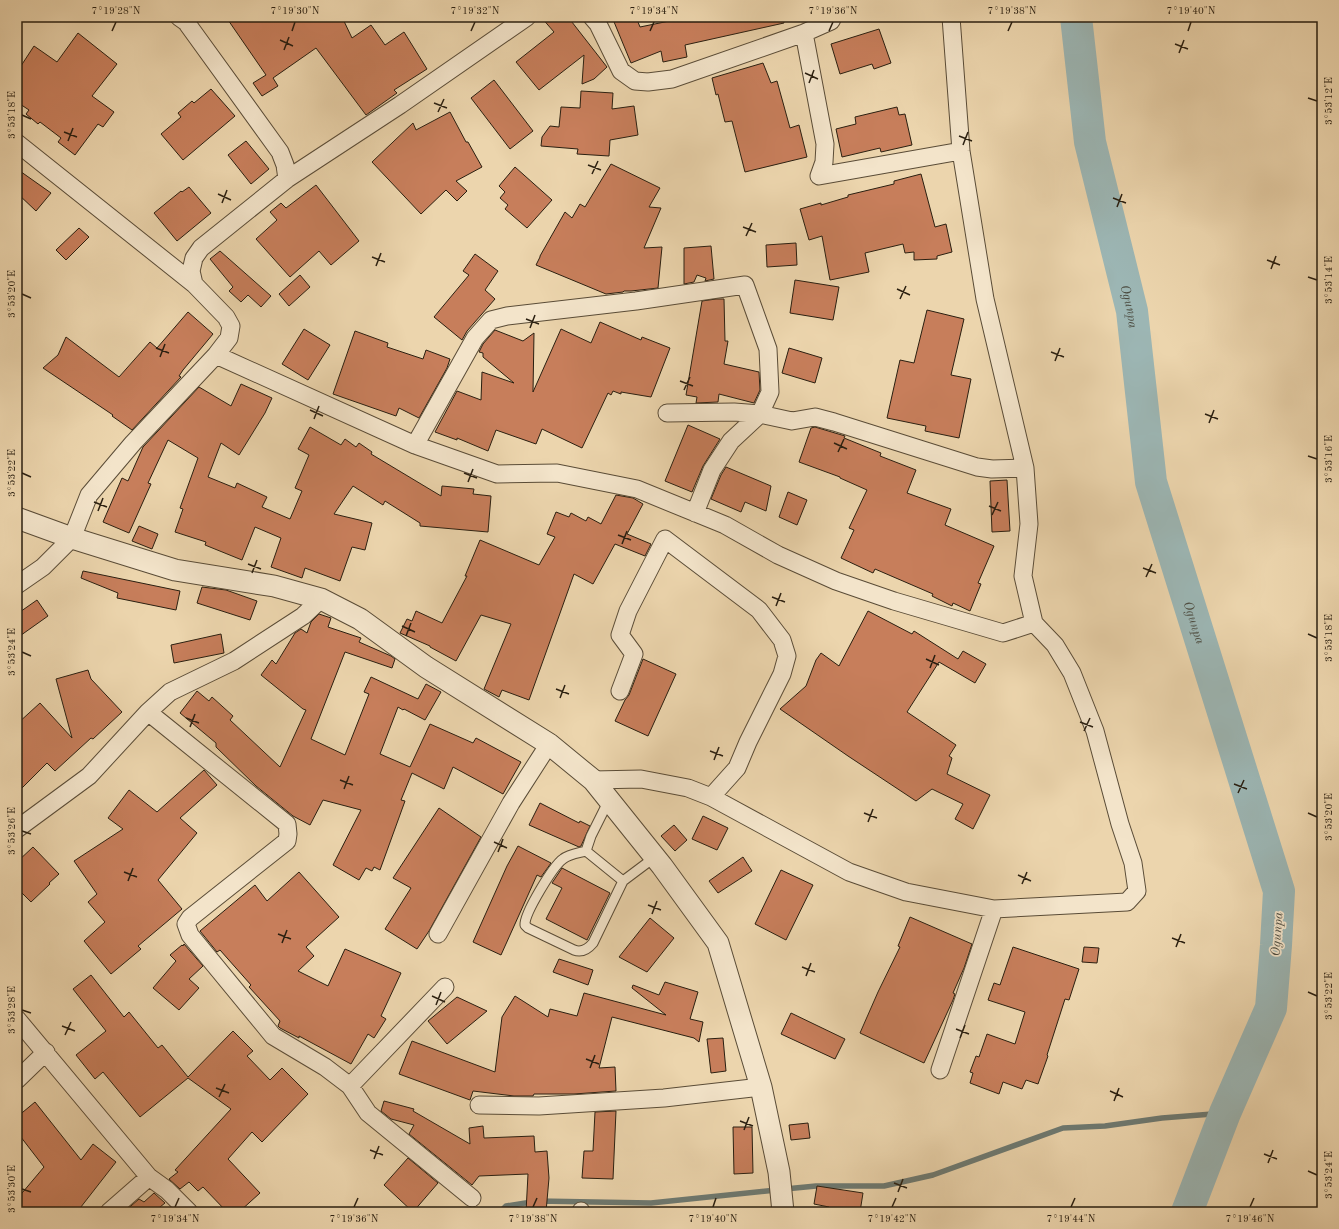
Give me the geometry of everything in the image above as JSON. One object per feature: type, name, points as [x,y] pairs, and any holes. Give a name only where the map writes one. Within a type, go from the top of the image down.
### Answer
[{"type":"street","points":[[194,284],[191,272],[194,258],[201,248],[287,179],[400,105],[527,17]]},
{"type":"street","points":[[592,17],[598,24],[621,71],[635,81],[648,82],[672,79],[804,33],[831,21],[833,17]]},
{"type":"street","points":[[593,780],[641,779],[688,788],[711,797],[849,872],[906,892],[994,909],[1127,902],[1137,891],[1133,863],[1120,824],[1095,731],[1072,673],[1055,645],[1034,623],[1023,576],[1029,524],[1025,468],[985,299],[961,151],[951,17]]},
{"type":"street","points":[[185,19],[280,152],[285,165],[287,179]]},
{"type":"street","points":[[804,33],[825,144],[824,162],[819,176],[961,151]]},
{"type":"street","points":[[17,143],[194,284],[226,317],[231,326],[229,338],[216,355],[132,443],[89,495],[72,538],[43,567],[17,585]]},
{"type":"street","points":[[415,445],[475,338],[491,320],[508,316],[636,301],[745,285],[768,349],[770,392],[760,414],[731,441],[712,470],[695,513]]},
{"type":"street","points":[[216,355],[415,445],[497,474],[557,473],[637,489],[724,525],[778,555],[836,581],[894,601],[1003,633],[1034,623]]},
{"type":"street","points":[[667,413],[734,412],[760,414],[792,421],[815,417],[977,467],[992,469],[1025,468]]},
{"type":"street","points":[[17,518],[72,538],[175,570],[274,586],[321,599],[360,619],[426,667],[549,744],[593,780],[655,857],[718,943],[761,1087],[780,1181],[783,1212]]},
{"type":"street","points":[[620,691],[634,654],[620,636],[628,611],[664,539],[759,610],[782,640],[787,656],[782,674],[748,742],[737,768],[711,797]]},
{"type":"street","points":[[17,829],[89,776],[148,712],[170,692],[234,661],[303,616],[321,599]]},
{"type":"street","points":[[148,712],[287,824],[287,841],[190,918],[186,924],[190,935],[273,1036],[325,1067],[350,1086],[368,1114],[472,1198]]},
{"type":"street","points":[[438,934],[511,803],[549,744]]},
{"type":"street","points":[[940,1070],[994,909]]},
{"type":"street","points":[[350,1086],[445,987]]},
{"type":"street","points":[[17,1019],[149,1177],[167,1190],[189,1212]]},
{"type":"street","points":[[17,1080],[46,1052]]},
{"type":"street","points":[[478,1105],[539,1106],[664,1098],[761,1087]]},
{"type":"street","points":[[109,1212],[149,1177]]},
{"type":"lane","points":[[586,851],[590,836],[609,800]]},
{"type":"lane","points":[[586,851],[562,859],[557,865],[526,916],[525,925],[528,928],[578,952],[588,948],[593,943],[623,881],[655,857]]},
{"type":"lane","points":[[586,851],[623,881]]},
{"type":"building","points":[[226,17],[342,17],[352,38],[371,25],[385,45],[404,32],[427,69],[394,90],[397,93],[366,115],[316,48],[273,78],[278,86],[262,96],[253,83],[266,75]]},
{"type":"building","points":[[541,17],[568,17],[607,67],[594,79],[582,84],[584,55],[539,90],[516,62],[554,32]]},
{"type":"building","points":[[612,17],[636,17],[640,27],[689,17],[783,17],[784,23],[685,45],[687,57],[663,62],[661,51],[631,63]]},
{"type":"building","points":[[879,29],[891,63],[874,69],[872,64],[840,74],[831,44]]},
{"type":"building","points":[[78,33],[117,64],[92,96],[114,112],[103,127],[98,124],[75,155],[58,142],[61,138],[40,122],[38,124],[26,114],[29,110],[17,102],[17,72],[34,46],[57,62]]},
{"type":"building","points":[[763,63],[771,83],[777,81],[790,128],[799,125],[807,157],[745,172],[732,121],[725,122],[718,94],[716,95],[712,78]]},
{"type":"building","points":[[494,80],[533,131],[510,149],[471,98]]},
{"type":"building","points":[[211,89],[235,116],[183,160],[161,134],[181,117],[178,113],[192,101],[194,103]]},
{"type":"building","points":[[581,91],[613,93],[612,109],[634,106],[638,135],[610,140],[609,156],[577,154],[578,149],[541,146],[542,137],[550,126],[559,127],[561,107],[580,108]]},
{"type":"building","points":[[897,107],[899,115],[905,114],[912,145],[881,152],[880,148],[842,157],[836,129],[856,124],[855,117]]},
{"type":"building","points":[[450,112],[466,142],[468,142],[482,167],[456,181],[467,191],[457,201],[446,190],[421,214],[372,162],[413,123],[416,130]]},
{"type":"building","points":[[246,141],[269,169],[251,184],[228,155]]},
{"type":"building","points":[[611,164],[660,188],[649,207],[661,208],[644,248],[662,247],[658,288],[606,294],[536,265],[565,212],[572,218],[580,204],[585,207]]},
{"type":"building","points":[[515,167],[552,200],[527,228],[505,209],[508,205],[500,198],[505,192],[499,186]]},
{"type":"building","points":[[17,169],[51,193],[36,211],[17,193]]},
{"type":"building","points":[[921,174],[935,227],[946,224],[952,252],[937,256],[937,259],[914,260],[914,252],[905,253],[903,244],[865,253],[869,272],[830,280],[822,236],[809,240],[800,209],[821,203],[821,205],[848,197],[848,195],[894,184],[894,181]]},
{"type":"building","points":[[316,185],[359,241],[331,265],[319,251],[290,277],[256,239],[277,220],[270,212],[281,203],[286,208]]},
{"type":"building","points":[[189,187],[211,213],[177,241],[154,213],[181,191],[182,192]]},
{"type":"building","points":[[79,228],[89,237],[66,260],[56,250]]},
{"type":"building","points":[[796,243],[797,265],[767,267],[766,245]]},
{"type":"building","points":[[711,246],[714,279],[705,281],[706,278],[697,275],[694,282],[684,284],[684,248]]},
{"type":"building","points":[[220,251],[271,296],[261,307],[248,295],[241,302],[229,291],[233,287],[210,259]]},
{"type":"building","points":[[475,254],[498,271],[485,290],[495,299],[467,331],[462,340],[434,317],[469,275],[463,271]]},
{"type":"building","points":[[300,275],[310,287],[289,306],[279,294]]},
{"type":"building","points":[[795,280],[839,287],[833,320],[790,313]]},
{"type":"building","points":[[724,299],[725,341],[728,341],[724,364],[759,372],[760,390],[754,403],[719,394],[718,402],[696,403],[697,397],[686,395],[702,301]]},
{"type":"building","points":[[927,310],[964,319],[951,375],[971,379],[959,438],[925,431],[926,426],[887,418],[900,360],[914,363]]},
{"type":"building","points":[[188,312],[213,334],[183,370],[179,376],[181,377],[132,430],[112,416],[113,415],[43,368],[58,355],[66,337],[119,377],[150,342],[157,348]]},
{"type":"building","points":[[600,322],[641,340],[642,337],[670,348],[651,397],[621,392],[621,394],[613,391],[611,395],[608,393],[582,448],[542,429],[536,444],[496,430],[488,451],[457,438],[457,440],[435,432],[457,391],[481,400],[482,372],[514,383],[483,357],[483,353],[479,352],[483,344],[495,330],[523,341],[534,333],[533,392],[561,329],[591,343]]},
{"type":"building","points":[[304,329],[330,345],[308,380],[282,364]]},
{"type":"building","points":[[355,331],[388,343],[387,347],[423,359],[426,350],[450,359],[447,368],[419,418],[399,408],[396,416],[333,394]]},
{"type":"building","points":[[789,348],[822,358],[815,383],[782,373]]},
{"type":"building","points":[[241,384],[272,398],[265,413],[239,455],[221,443],[208,477],[235,488],[237,483],[267,497],[262,507],[290,519],[302,491],[295,488],[309,455],[298,449],[310,427],[341,445],[345,439],[356,447],[359,443],[372,452],[371,454],[441,496],[442,486],[474,489],[473,494],[491,496],[488,532],[420,526],[420,523],[385,501],[383,505],[353,486],[334,514],[372,523],[365,550],[352,547],[340,581],[305,568],[302,578],[271,567],[281,538],[255,527],[242,560],[205,545],[206,542],[175,532],[183,509],[180,508],[198,458],[168,440],[148,483],[151,484],[129,533],[103,522],[122,478],[128,481],[143,447],[199,387],[231,406]]},
{"type":"building","points":[[688,425],[720,439],[703,466],[692,492],[665,481]]},
{"type":"building","points":[[815,427],[845,436],[844,438],[881,453],[880,456],[916,470],[907,493],[951,509],[945,525],[994,546],[978,583],[981,584],[970,611],[953,603],[952,606],[932,596],[933,594],[875,569],[873,573],[841,558],[854,530],[849,528],[867,490],[840,477],[799,462],[811,428]]},
{"type":"building","points":[[726,467],[771,486],[766,511],[745,502],[741,512],[711,499]]},
{"type":"building","points":[[1007,480],[1010,531],[992,532],[990,481]]},
{"type":"building","points":[[788,492],[807,500],[797,525],[779,517]]},
{"type":"building","points":[[616,495],[633,498],[643,504],[627,534],[651,544],[645,556],[615,544],[593,584],[574,574],[529,700],[502,690],[499,697],[484,689],[511,624],[481,615],[456,661],[430,646],[400,633],[407,619],[412,621],[416,611],[442,623],[467,576],[465,576],[480,540],[539,565],[555,537],[547,534],[556,512],[569,517],[571,513],[586,521],[588,517],[601,524]]},
{"type":"building","points":[[139,526],[158,534],[152,549],[132,541]]},
{"type":"building","points":[[83,571],[180,591],[176,610],[117,598],[118,593],[81,578]]},
{"type":"building","points":[[202,587],[226,590],[257,601],[250,620],[197,603]]},
{"type":"building","points":[[37,600],[48,616],[17,638],[17,614]]},
{"type":"building","points":[[868,611],[912,634],[914,631],[958,659],[963,651],[986,664],[975,683],[939,662],[907,712],[956,745],[949,756],[952,758],[947,774],[990,795],[973,829],[955,819],[963,804],[932,789],[916,801],[780,709],[806,686],[816,660],[821,653],[839,666]]},
{"type":"building","points":[[319,614],[331,618],[328,627],[361,638],[359,642],[395,659],[392,668],[345,652],[311,739],[345,755],[369,694],[364,692],[371,677],[418,699],[426,684],[441,692],[425,720],[398,707],[380,754],[410,767],[430,724],[473,743],[476,738],[521,762],[503,794],[453,767],[444,789],[412,773],[401,800],[405,801],[380,870],[374,867],[372,871],[366,868],[359,880],[333,865],[361,810],[323,800],[310,825],[293,816],[256,786],[216,747],[216,743],[180,713],[197,691],[209,701],[212,697],[233,716],[230,720],[280,767],[306,710],[261,675],[272,660],[276,664],[295,633],[301,629],[307,633],[311,622]]},
{"type":"building","points":[[221,634],[224,653],[174,663],[171,645]]},
{"type":"building","points":[[643,659],[676,674],[648,736],[615,721],[629,695]]},
{"type":"building","points":[[88,670],[91,679],[122,712],[55,771],[47,763],[17,793],[17,724],[40,703],[72,738],[56,679]]},
{"type":"building","points":[[204,770],[217,785],[180,818],[197,833],[158,880],[182,909],[138,946],[141,949],[111,974],[84,941],[105,922],[88,902],[97,894],[74,861],[123,829],[108,818],[129,790],[157,812]]},
{"type":"building","points":[[540,803],[579,823],[580,821],[590,826],[581,846],[579,847],[529,825]]},
{"type":"building","points":[[439,808],[481,837],[429,931],[417,949],[385,929],[411,888],[393,878]]},
{"type":"building","points":[[703,816],[728,828],[717,850],[692,839]]},
{"type":"building","points":[[674,825],[687,840],[675,851],[661,836]]},
{"type":"building","points":[[518,846],[551,863],[541,877],[537,875],[501,955],[473,942],[507,866]]},
{"type":"building","points":[[33,847],[59,874],[31,902],[17,888],[17,862]]},
{"type":"building","points":[[743,857],[752,871],[718,893],[709,881]]},
{"type":"building","points":[[562,868],[610,893],[587,940],[546,919],[562,888],[552,883]]},
{"type":"building","points":[[781,870],[813,885],[786,940],[755,924]]},
{"type":"building","points":[[299,872],[339,917],[306,947],[314,956],[298,971],[328,986],[345,949],[401,973],[381,1016],[386,1019],[374,1038],[368,1034],[351,1064],[299,1036],[299,1038],[280,1028],[278,1026],[280,1021],[249,987],[251,985],[220,950],[217,952],[200,931],[255,885],[267,901]]},
{"type":"building","points":[[910,917],[972,944],[964,968],[953,993],[955,994],[953,1000],[924,1063],[860,1033],[900,947],[898,946]]},
{"type":"building","points":[[650,918],[674,938],[647,972],[619,957]]},
{"type":"building","points":[[184,944],[203,966],[189,979],[199,988],[179,1010],[153,988],[176,961],[170,955]]},
{"type":"building","points":[[1013,947],[1079,969],[1069,1000],[1065,999],[1038,1084],[1026,1080],[1022,1089],[1003,1082],[999,1094],[970,1083],[973,1073],[970,1072],[976,1056],[979,1057],[987,1034],[1015,1044],[1025,1012],[988,1000],[994,983],[1000,985]]},
{"type":"building","points":[[1084,947],[1099,948],[1097,963],[1082,962]]},
{"type":"building","points":[[559,959],[593,970],[588,985],[553,972]]},
{"type":"building","points":[[91,975],[124,1017],[129,1012],[158,1048],[162,1045],[188,1077],[233,1031],[253,1051],[247,1056],[270,1080],[282,1068],[308,1094],[262,1142],[252,1132],[228,1159],[260,1193],[239,1212],[227,1212],[203,1187],[198,1191],[189,1182],[180,1189],[169,1179],[178,1172],[175,1170],[231,1109],[188,1078],[140,1117],[103,1072],[95,1079],[76,1055],[106,1031],[73,989]]},
{"type":"building","points":[[665,982],[698,992],[690,1019],[703,1022],[699,1042],[694,1038],[612,1017],[599,1068],[615,1067],[616,1091],[514,1096],[473,1091],[470,1100],[399,1074],[412,1041],[495,1072],[502,1017],[515,996],[548,1017],[550,1009],[577,1016],[584,993],[666,1015],[632,988],[633,985],[659,995]]},
{"type":"building","points":[[457,997],[487,1011],[447,1044],[428,1021]]},
{"type":"building","points":[[791,1013],[845,1039],[835,1059],[781,1034]]},
{"type":"building","points":[[723,1038],[726,1071],[711,1073],[707,1039]]},
{"type":"building","points":[[384,1101],[414,1109],[413,1111],[470,1144],[469,1128],[483,1126],[484,1138],[534,1136],[535,1152],[547,1151],[549,1178],[546,1212],[526,1212],[528,1174],[479,1176],[472,1185],[409,1134],[414,1125],[391,1119],[381,1111]]},
{"type":"building","points":[[35,1102],[81,1160],[93,1144],[116,1162],[77,1212],[17,1212],[17,1199],[44,1167],[17,1132],[17,1117]]},
{"type":"building","points":[[616,1111],[613,1179],[582,1178],[584,1151],[593,1151],[595,1112]]},
{"type":"building","points":[[808,1123],[810,1138],[791,1140],[789,1125]]},
{"type":"building","points":[[733,1127],[752,1127],[753,1173],[734,1174]]},
{"type":"building","points":[[408,1158],[438,1183],[413,1212],[384,1185]]},
{"type":"building","points":[[817,1186],[863,1193],[860,1212],[828,1212],[829,1207],[814,1204]]},
{"type":"building","points":[[154,1193],[165,1203],[155,1211],[156,1212],[124,1212],[139,1199],[144,1202]]},
{"type":"waterway","name":"Ogunpa","points":[[1076,17],[1090,142],[1132,311],[1151,482],[1279,891],[1271,1008],[1225,1113],[1187,1212]]},
{"type":"waterway","points":[[785,1189],[816,1186],[884,1186],[933,1175],[1063,1128],[1105,1126],[1162,1118],[1225,1113]]},
{"type":"waterway","points":[[500,1212],[506,1206],[538,1201],[651,1203],[776,1190]]}]
